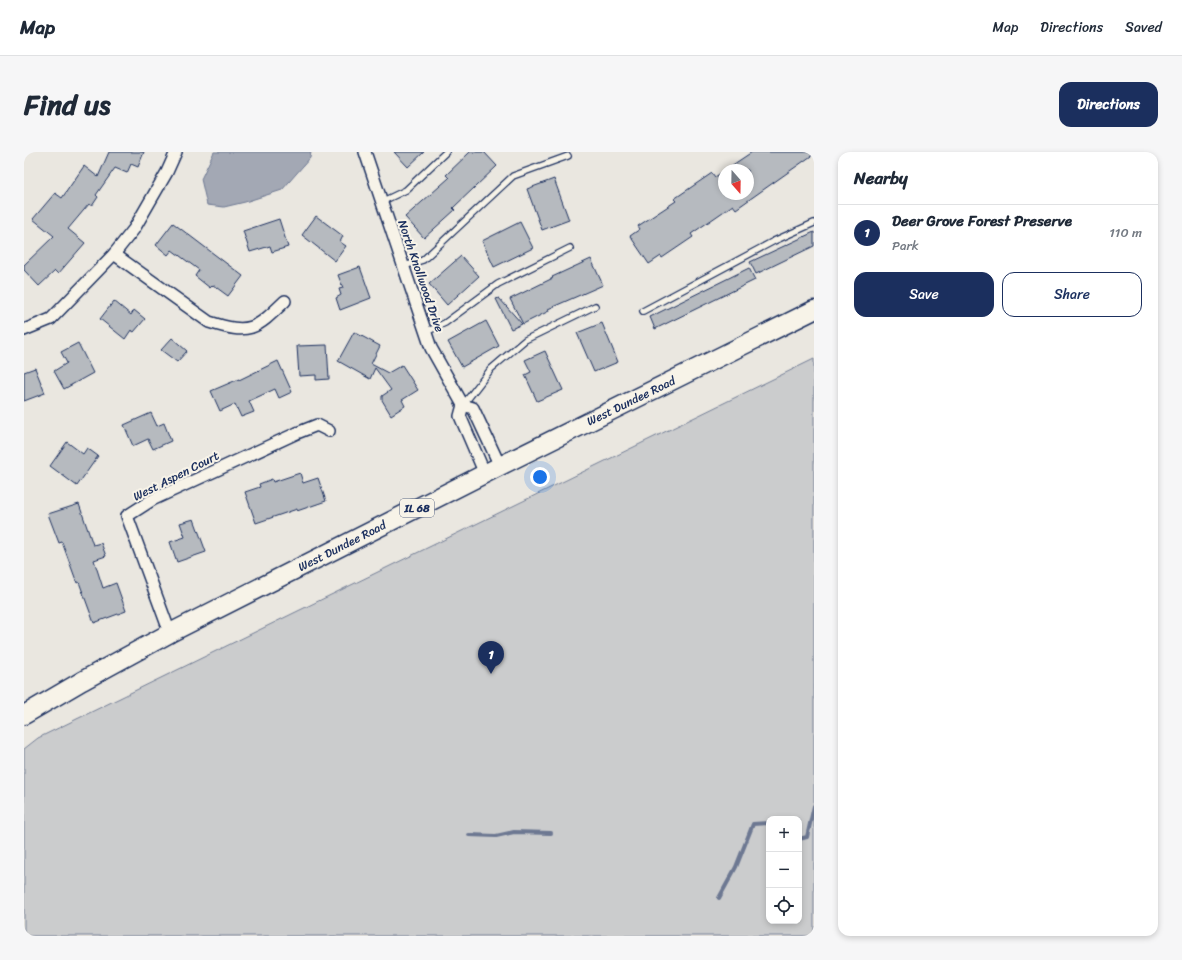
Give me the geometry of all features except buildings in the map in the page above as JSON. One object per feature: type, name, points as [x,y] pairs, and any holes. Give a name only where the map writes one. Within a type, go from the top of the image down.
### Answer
[{"type":"main road","name":"West Dundee Road","points":[[24,715],[82,681],[170,633],[492,470],[814,310]]},
{"type":"street","points":[[24,330],[51,319],[114,254],[134,229],[167,172],[176,152]]},
{"type":"street","name":"North Knollwood Drive","points":[[365,152],[431,348],[463,405],[473,408],[492,470]]},
{"type":"street","points":[[114,254],[209,322],[225,327],[239,330],[253,327],[267,318],[285,301]]},
{"type":"street","name":"North Knollwood Drive","points":[[463,405],[460,416],[492,470]]},
{"type":"street","name":"West Aspen Court","points":[[170,633],[127,516],[152,500],[297,433],[317,425],[329,431]]},
{"type":"lane","points":[[381,202],[406,190],[446,152]]},
{"type":"lane","points":[[404,266],[424,260],[513,176],[568,156]]},
{"type":"lane","points":[[643,311],[774,241],[814,223]]},
{"type":"lane","points":[[426,332],[445,322],[498,284],[570,248]]},
{"type":"lane","points":[[463,405],[491,369],[525,340],[594,306]]},
{"type":"shaded area","points":[[214,152],[311,152],[310,158],[282,190],[224,207],[207,205],[201,179]]},
{"type":"shaded area","points":[[814,359],[814,936],[24,936],[24,749],[38,738]]},
{"type":"waterway","points":[[802,838],[807,837],[814,806]]},
{"type":"waterway","points":[[719,898],[736,867],[753,824],[766,823]]},
{"type":"waterway","points":[[469,835],[496,836],[514,832],[551,833]]},
{"type":"place","name":"Deer Grove Forest Preserve","points":[[491,674]]}]
